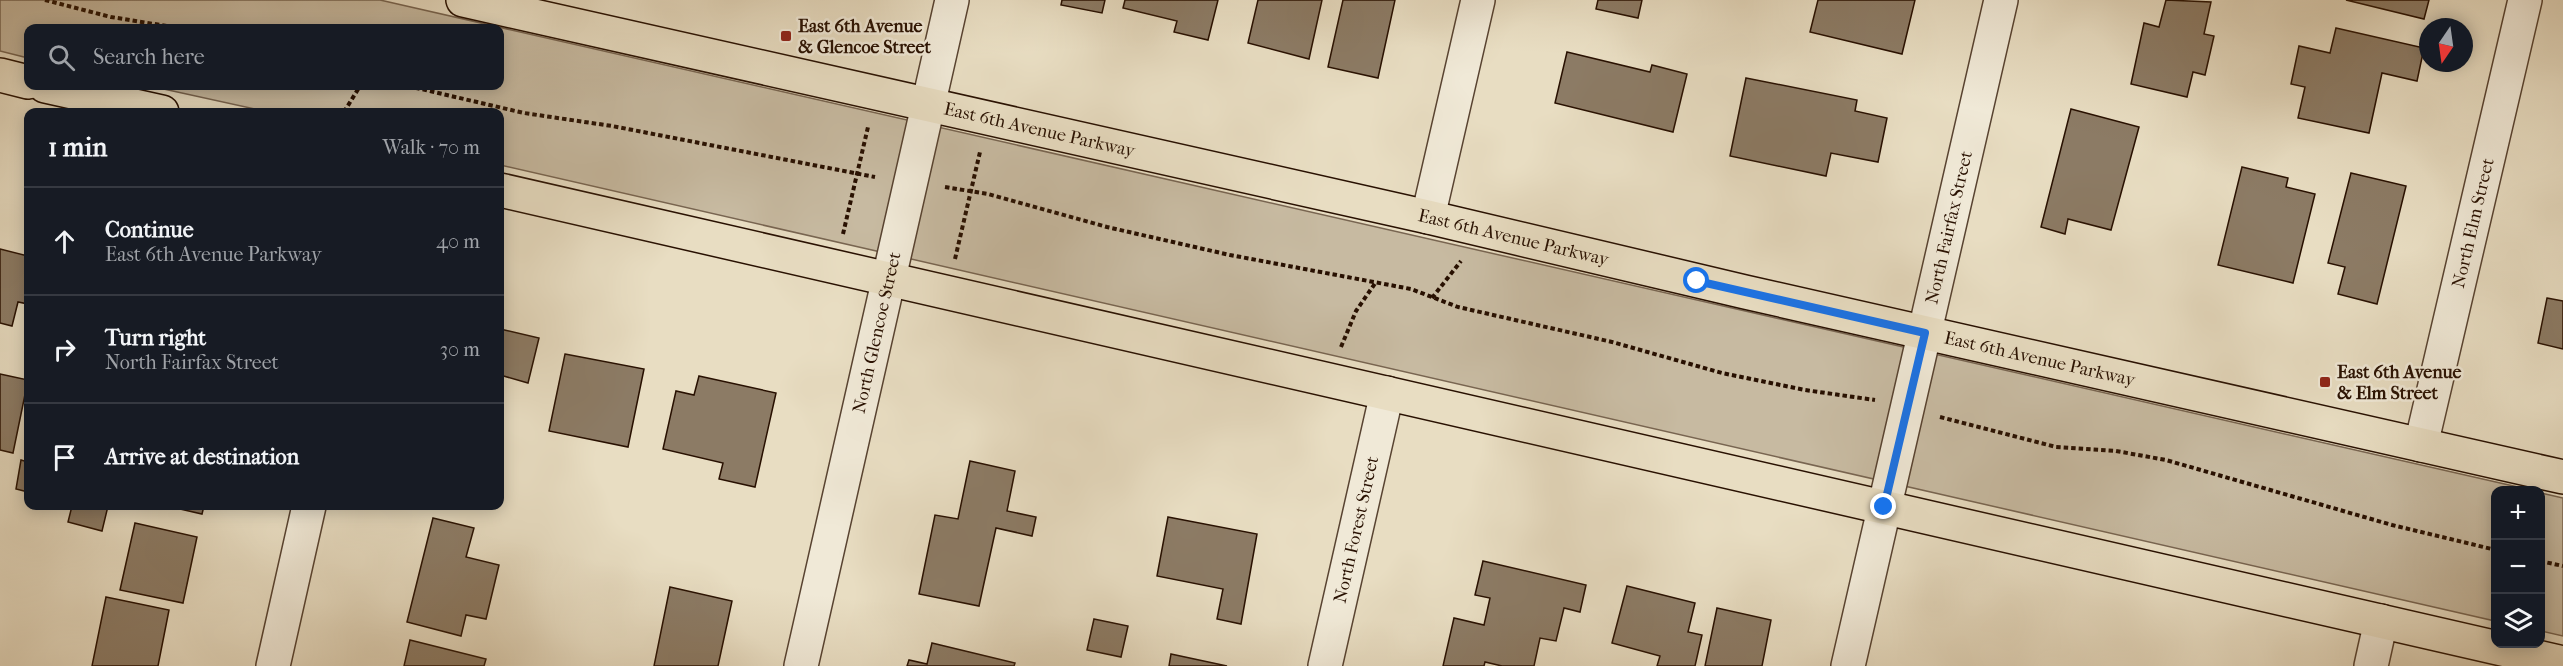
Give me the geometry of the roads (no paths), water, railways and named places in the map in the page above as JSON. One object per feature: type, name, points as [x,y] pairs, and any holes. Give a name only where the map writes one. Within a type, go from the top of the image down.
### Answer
[{"type":"main road","name":"East 6th Avenue Parkway","points":[[463,0],[1428,217],[1925,333],[2563,477]]},
{"type":"main road","points":[[0,75],[24,81]]},
{"type":"main road","points":[[63,90],[144,108]]},
{"type":"main road","points":[[504,191],[2563,663]]},
{"type":"street","name":"North Glencoe Street","points":[[801,666],[952,0]]},
{"type":"street","points":[[1428,217],[1478,0]]},
{"type":"street","name":"North Fairfax Street","points":[[1848,666],[2001,0]]},
{"type":"street","name":"North Elm Street","points":[[2421,445],[2525,0]]},
{"type":"street","name":"North Forest Street","points":[[1324,666],[1387,393]]},
{"type":"street","points":[[273,666],[308,510]]},
{"type":"street","points":[[2371,666],[2381,621]]},
{"type":"place","name":"East 6th Avenue & Glencoe Street","points":[[786,36]]},
{"type":"place","name":"East 6th Avenue & Elm Street","points":[[2325,382]]}]
